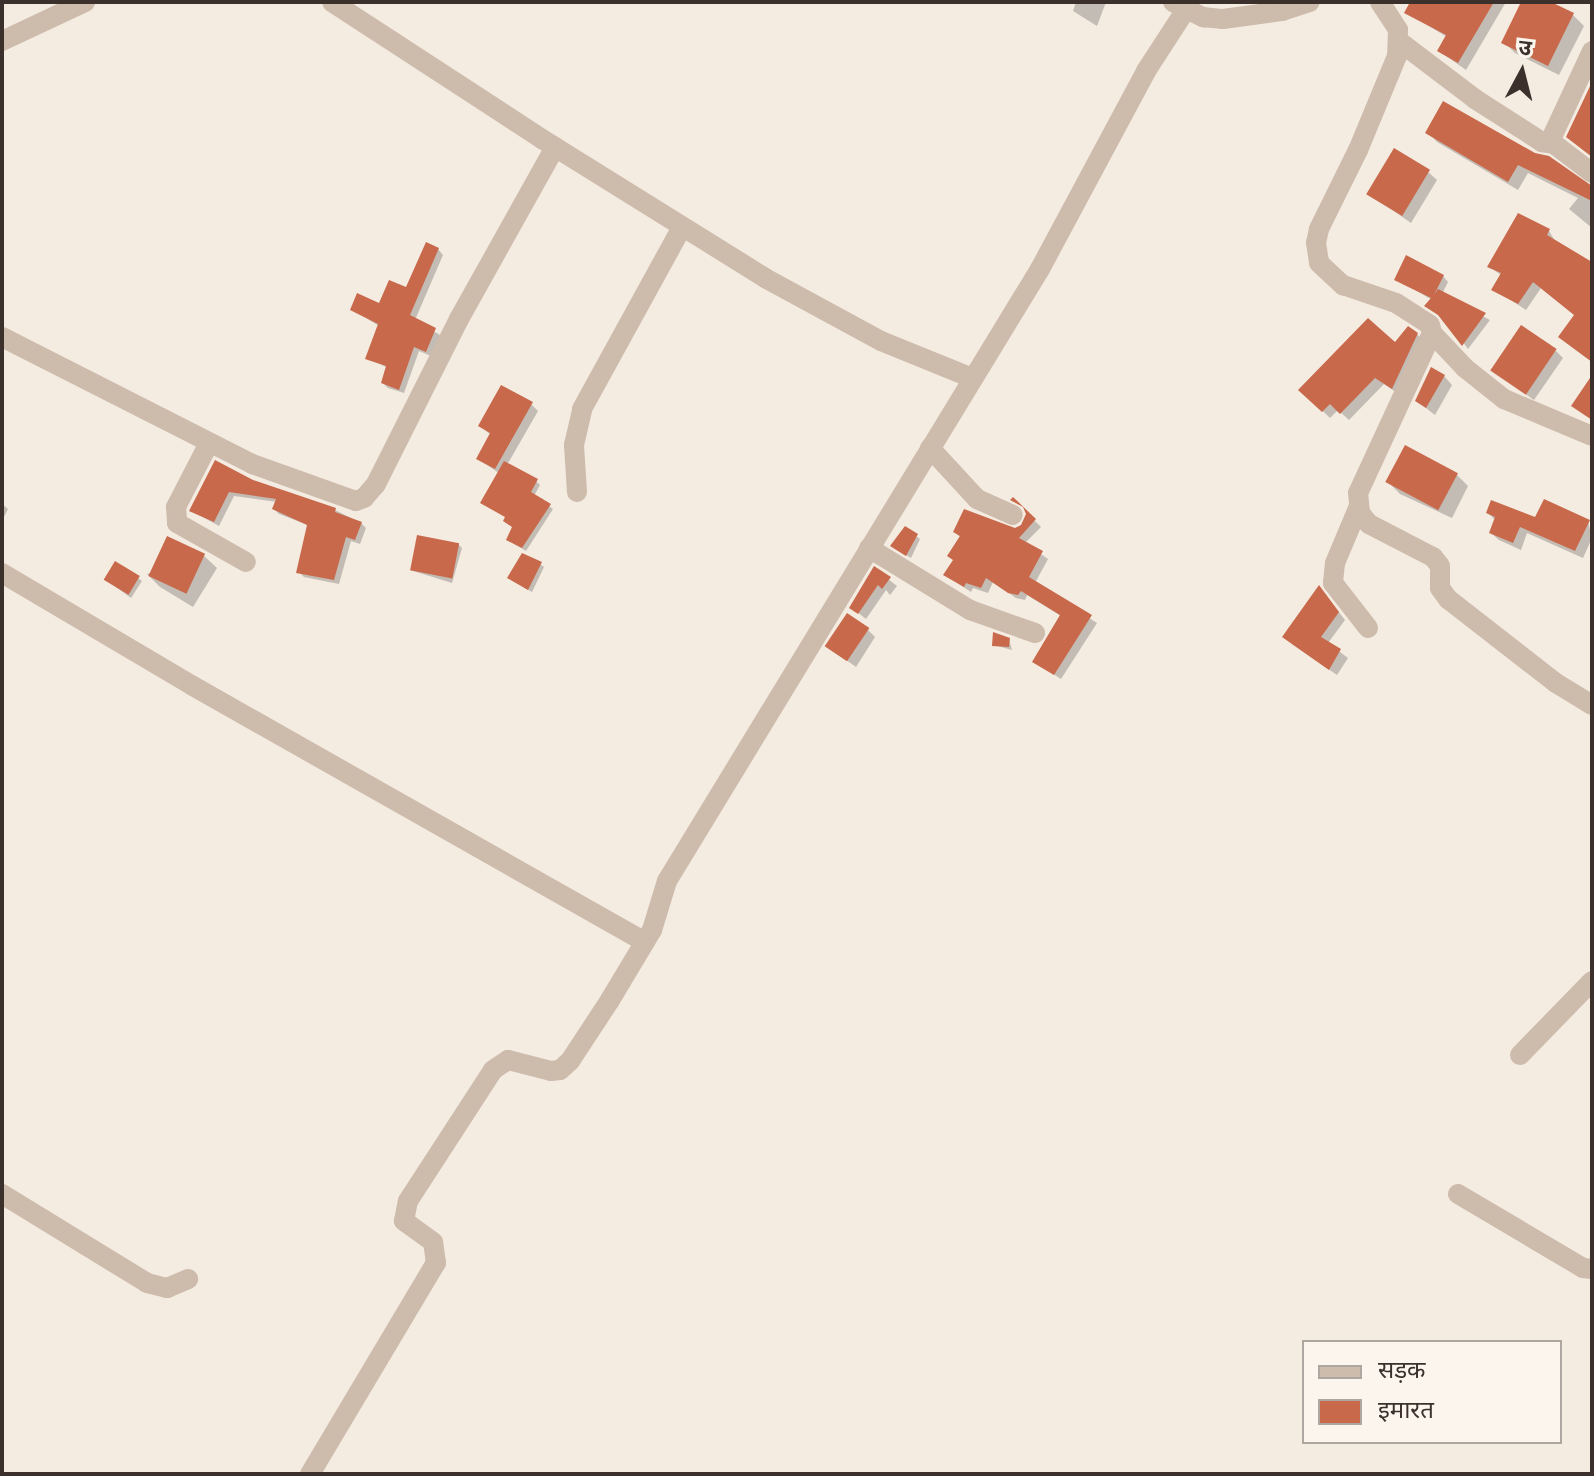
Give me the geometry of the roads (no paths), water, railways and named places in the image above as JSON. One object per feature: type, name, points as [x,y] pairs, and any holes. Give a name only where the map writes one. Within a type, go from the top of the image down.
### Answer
[{"type":"street","points":[[2,41],[85,2]]},
{"type":"street","points":[[332,2],[555,147],[817,308],[881,341],[972,378]]},
{"type":"street","points":[[310,1474],[436,1263],[433,1242],[404,1221],[408,1201],[493,1070],[508,1060],[551,1071],[565,1066],[645,942],[667,881],[1040,269],[1179,6],[1203,17],[1246,18],[1310,2]]},
{"type":"street","points":[[1380,2],[1391,14],[1400,42],[1475,99],[1542,142],[1554,144]]},
{"type":"street","points":[[1400,42],[1358,150],[1319,229],[1316,252],[1327,273],[1343,285],[1396,303],[1430,325],[1432,333],[1465,368],[1504,399],[1592,436]]},
{"type":"street","points":[[1592,51],[1551,139],[1592,173]]},
{"type":"street","points":[[2,337],[252,464],[347,501],[364,498],[376,484],[459,319],[555,147]]},
{"type":"street","points":[[577,492],[574,445],[582,409],[682,227]]},
{"type":"street","points":[[1432,333],[1358,493],[1362,518],[1438,562],[1440,588],[1448,599],[1556,683],[1592,705]]},
{"type":"street","points":[[209,443],[176,507],[177,523],[246,562]]},
{"type":"street","points":[[930,448],[977,499],[1013,515]]},
{"type":"street","points":[[1359,506],[1332,574],[1336,591],[1368,628]]},
{"type":"street","points":[[869,548],[970,610],[1035,633]]},
{"type":"street","points":[[2,573],[193,686],[645,942]]},
{"type":"street","points":[[1520,1055],[1592,981]]},
{"type":"street","points":[[2,1194],[147,1283],[167,1288],[188,1279]]},
{"type":"street","points":[[1458,1194],[1583,1268],[1592,1269]]}]
